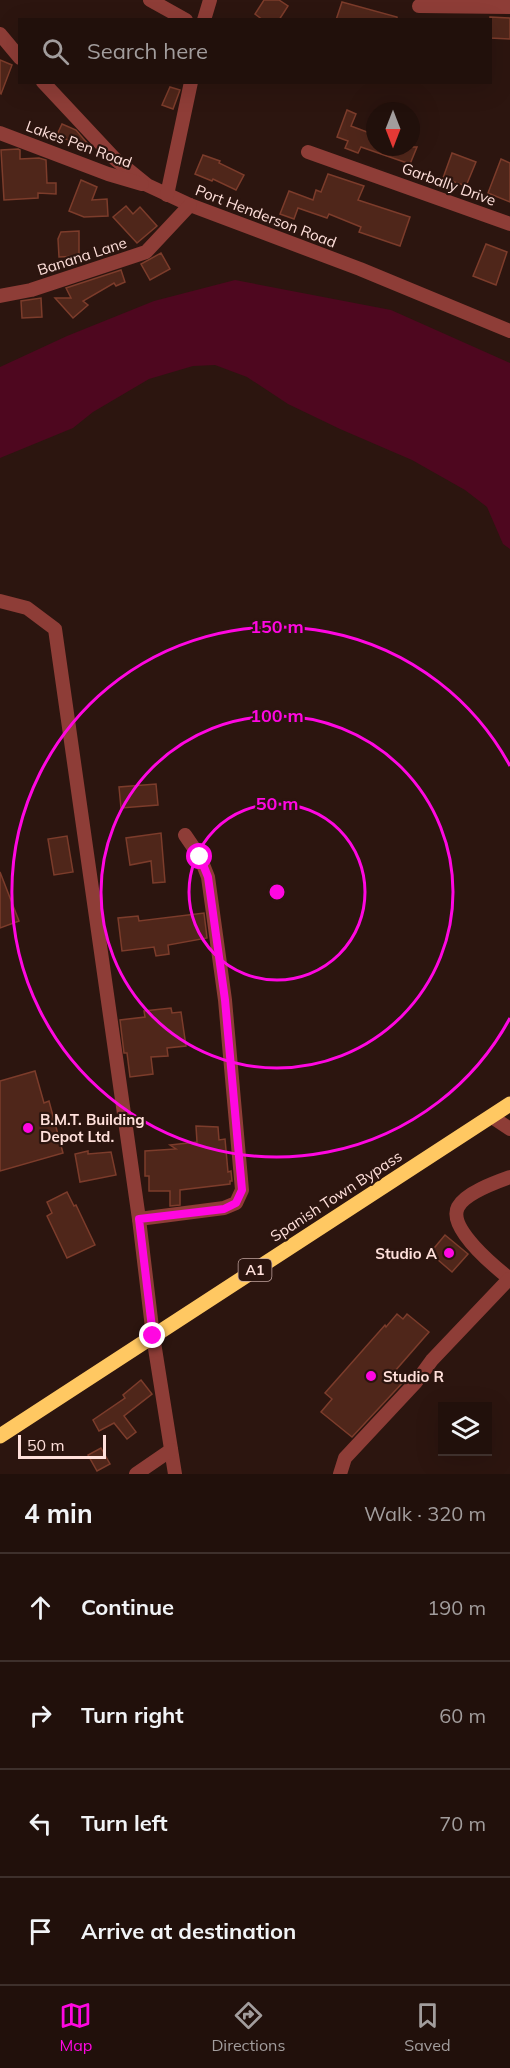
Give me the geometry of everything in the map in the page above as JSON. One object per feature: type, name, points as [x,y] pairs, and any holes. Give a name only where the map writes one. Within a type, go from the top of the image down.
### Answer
[{"type":"main road","name":"Spanish Town Bypass","points":[[0,1436],[510,1104]]},
{"type":"street","points":[[150,0],[182,18]]},
{"type":"street","points":[[205,18],[210,0]]},
{"type":"street","points":[[419,6],[510,7]]},
{"type":"street","points":[[0,34],[18,56]]},
{"type":"street","name":"Port Henderson Road","points":[[45,84],[115,159],[147,185],[190,206],[360,269],[510,331]]},
{"type":"street","points":[[167,195],[191,84]]},
{"type":"street","name":"Lakes Pen Road","points":[[0,133],[108,174],[147,185]]},
{"type":"street","name":"Garbally Drive","points":[[308,152],[510,224]]},
{"type":"street","name":"Banana Lane","points":[[0,296],[31,290],[146,252],[190,206]]},
{"type":"street","points":[[0,601],[27,608],[55,629],[174,1472]]},
{"type":"street","points":[[139,1219],[224,1209],[236,1203],[242,1190],[225,1000],[208,877],[200,857],[185,835]]},
{"type":"street","points":[[492,1117],[510,1129]]},
{"type":"street","points":[[340,1474],[345,1458],[416,1382],[432,1360],[509,1279],[469,1242],[456,1214],[459,1205],[486,1185],[510,1177]]},
{"type":"street","points":[[136,1474],[171,1450]]},
{"type":"shaded area","points":[[235,280],[391,310],[510,363],[510,549],[503,544],[487,507],[465,490],[412,460],[288,404],[247,377],[215,365],[193,366],[149,379],[93,412],[73,428],[0,458],[0,367],[67,336],[154,301]]},
{"type":"building","points":[[264,0],[279,0],[288,6],[280,18],[260,18],[255,14]]},
{"type":"building","points":[[342,2],[397,17],[397,18],[337,18]]},
{"type":"building","points":[[490,17],[510,18],[510,39],[492,38],[492,18]]},
{"type":"building","points":[[0,60],[12,65],[1,94],[0,93]]},
{"type":"building","points":[[170,87],[180,90],[173,109],[162,105]]},
{"type":"building","points":[[347,110],[356,114],[351,126],[366,132],[366,149],[361,147],[358,153],[345,148],[348,141],[337,137]]},
{"type":"building","points":[[62,124],[76,130],[87,143],[85,148],[57,135]]},
{"type":"building","points":[[18,149],[20,159],[46,160],[47,183],[56,183],[56,194],[38,193],[38,198],[4,200],[1,150]]},
{"type":"building","points":[[452,153],[476,162],[466,186],[443,178]]},
{"type":"building","points":[[203,155],[220,161],[219,163],[244,175],[236,190],[213,179],[212,181],[195,174]]},
{"type":"building","points":[[387,156],[413,156],[410,164]]},
{"type":"building","points":[[501,159],[510,163],[510,202],[488,193]]},
{"type":"building","points":[[328,174],[364,186],[358,200],[410,217],[400,246],[359,232],[361,227],[329,214],[327,218],[298,208],[294,219],[280,214],[289,191],[313,200],[316,190],[321,192]]},
{"type":"building","points":[[81,180],[97,187],[92,200],[107,199],[108,216],[84,217],[69,211]]},
{"type":"building","points":[[126,206],[133,214],[140,207],[157,226],[137,243],[113,217]]},
{"type":"building","points":[[79,231],[79,256],[59,257],[58,239],[61,232]]},
{"type":"building","points":[[486,244],[507,252],[496,285],[473,276]]},
{"type":"building","points":[[161,253],[170,269],[150,280],[141,264]]},
{"type":"building","points":[[121,270],[125,282],[116,286],[114,283],[83,301],[88,305],[73,318],[55,298],[71,298],[66,288]]},
{"type":"building","points":[[41,298],[42,317],[22,318],[21,301]]},
{"type":"building","points":[[156,784],[158,805],[121,808],[119,787]]},
{"type":"building","points":[[161,833],[165,882],[153,883],[151,861],[130,865],[126,838]]},
{"type":"building","points":[[67,836],[73,872],[54,875],[48,839]]},
{"type":"building","points":[[0,872],[19,921],[0,928]]},
{"type":"building","points":[[204,913],[207,938],[168,945],[169,954],[156,956],[154,947],[122,951],[118,918],[138,916],[139,921]]},
{"type":"building","points":[[171,1008],[172,1013],[181,1012],[186,1046],[167,1048],[168,1056],[151,1057],[153,1074],[130,1077],[120,1020],[145,1017],[144,1011]]},
{"type":"building","name":"B.M.T. Building Depot Ltd.","points":[[35,1071],[44,1103],[49,1101],[63,1153],[0,1171],[0,1081]]},
{"type":"building","points":[[196,1126],[218,1127],[219,1140],[225,1139],[228,1172],[231,1171],[232,1181],[230,1184],[180,1190],[180,1205],[170,1206],[170,1191],[149,1191],[149,1176],[145,1176],[145,1151],[176,1149],[170,1145],[197,1142]]},
{"type":"building","points":[[88,1151],[88,1154],[111,1152],[116,1175],[80,1182],[75,1154]]},
{"type":"building","points":[[67,1192],[74,1206],[76,1205],[95,1245],[67,1258],[47,1216],[52,1213],[47,1202]]},
{"type":"building","name":"Studio A","points":[[445,1235],[468,1254],[452,1272],[430,1253]]},
{"type":"building","name":"Studio R","points":[[397,1314],[403,1319],[407,1314],[429,1332],[395,1371],[406,1379],[352,1437],[321,1412],[332,1399],[325,1393]]},
{"type":"building","points":[[141,1380],[152,1394],[124,1416],[136,1432],[127,1439],[114,1423],[99,1431],[93,1420],[125,1398],[123,1395]]},
{"type":"building","points":[[101,1448],[110,1464],[97,1471],[88,1455]]},
{"type":"place","name":"B.M.T. Building Depot Ltd.","points":[[28,1128]]},
{"type":"place","name":"Studio A","points":[[449,1253]]},
{"type":"place","name":"Studio R","points":[[371,1376]]},
{"type":"route","points":[[153,1336],[139,1219],[224,1209],[236,1203],[242,1190],[225,1000],[208,877],[200,857]]}]
